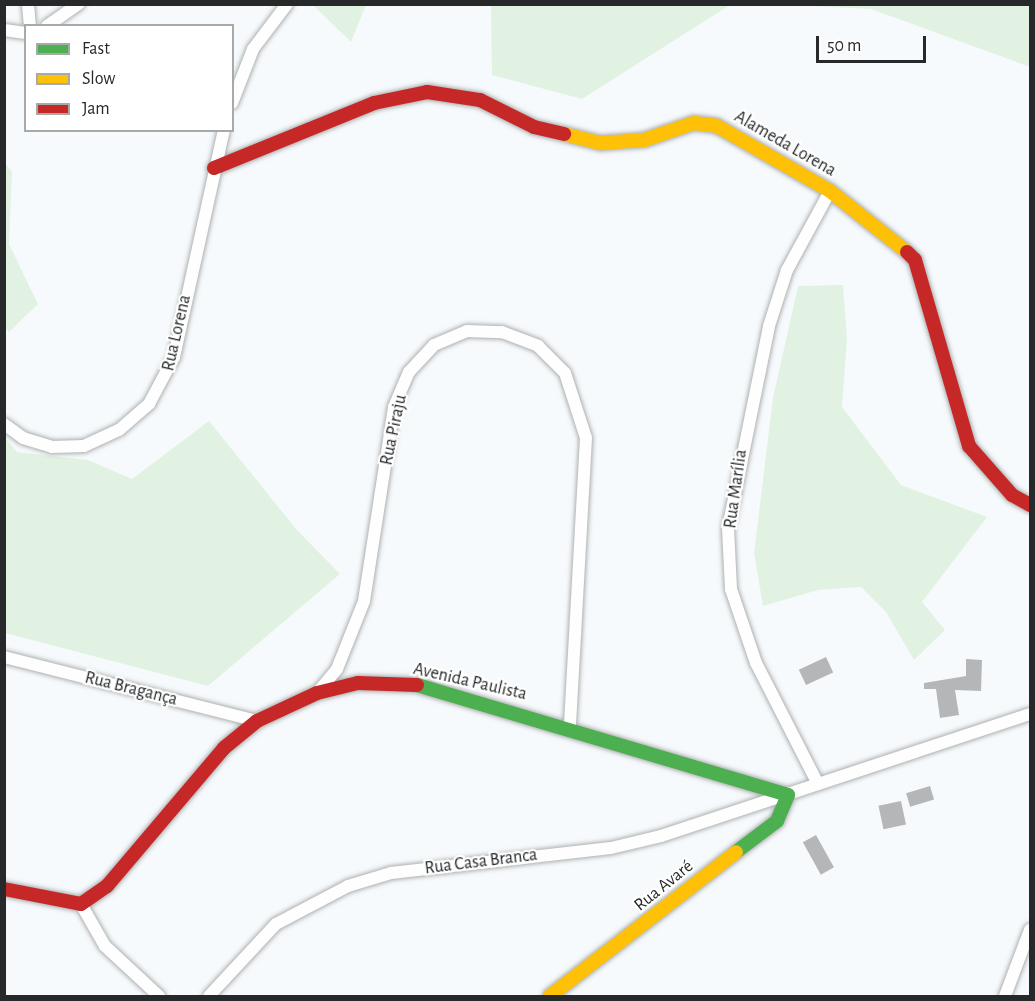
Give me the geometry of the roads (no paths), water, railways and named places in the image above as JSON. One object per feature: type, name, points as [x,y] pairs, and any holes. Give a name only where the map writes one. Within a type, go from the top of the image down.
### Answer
[{"type":"street","points":[[28,4],[30,24]]},
{"type":"street","points":[[50,24],[79,4]]},
{"type":"street","points":[[234,98],[253,49],[286,4]]},
{"type":"street","points":[[4,30],[24,33]]},
{"type":"street","name":"Alameda Lorena","points":[[214,168],[374,104],[427,92],[480,100],[534,127],[601,143],[644,140],[694,123],[717,126],[830,191],[889,233],[915,260],[969,446],[1012,495],[1030,505]]},
{"type":"street","name":"Rua Lorena","points":[[4,424],[23,438],[52,447],[84,446],[119,430],[149,404],[174,357],[223,132]]},
{"type":"street","name":"Rua Marília","points":[[818,784],[756,663],[731,589],[728,528],[769,326],[787,270],[830,191]]},
{"type":"street","name":"Rua Piraju","points":[[317,693],[337,669],[362,610],[394,407],[408,372],[434,345],[467,331],[502,332],[538,346],[565,374],[586,438],[570,726]]},
{"type":"street","name":"Rua Bragança","points":[[4,657],[257,721]]},
{"type":"street","name":"Avenida Paulista","points":[[81,904],[108,886],[224,748],[257,721],[317,693],[358,683],[414,684],[570,726],[788,795]]},
{"type":"street","name":"Rua Casa Branca","points":[[208,996],[276,924],[348,886],[391,873],[611,848],[711,823],[818,784],[1030,714]]},
{"type":"street","name":"Rua Avaré","points":[[550,996],[777,821],[787,808],[788,795]]},
{"type":"street","points":[[4,889],[81,904],[105,946],[159,996]]},
{"type":"street","points":[[1005,996],[1030,930]]}]
